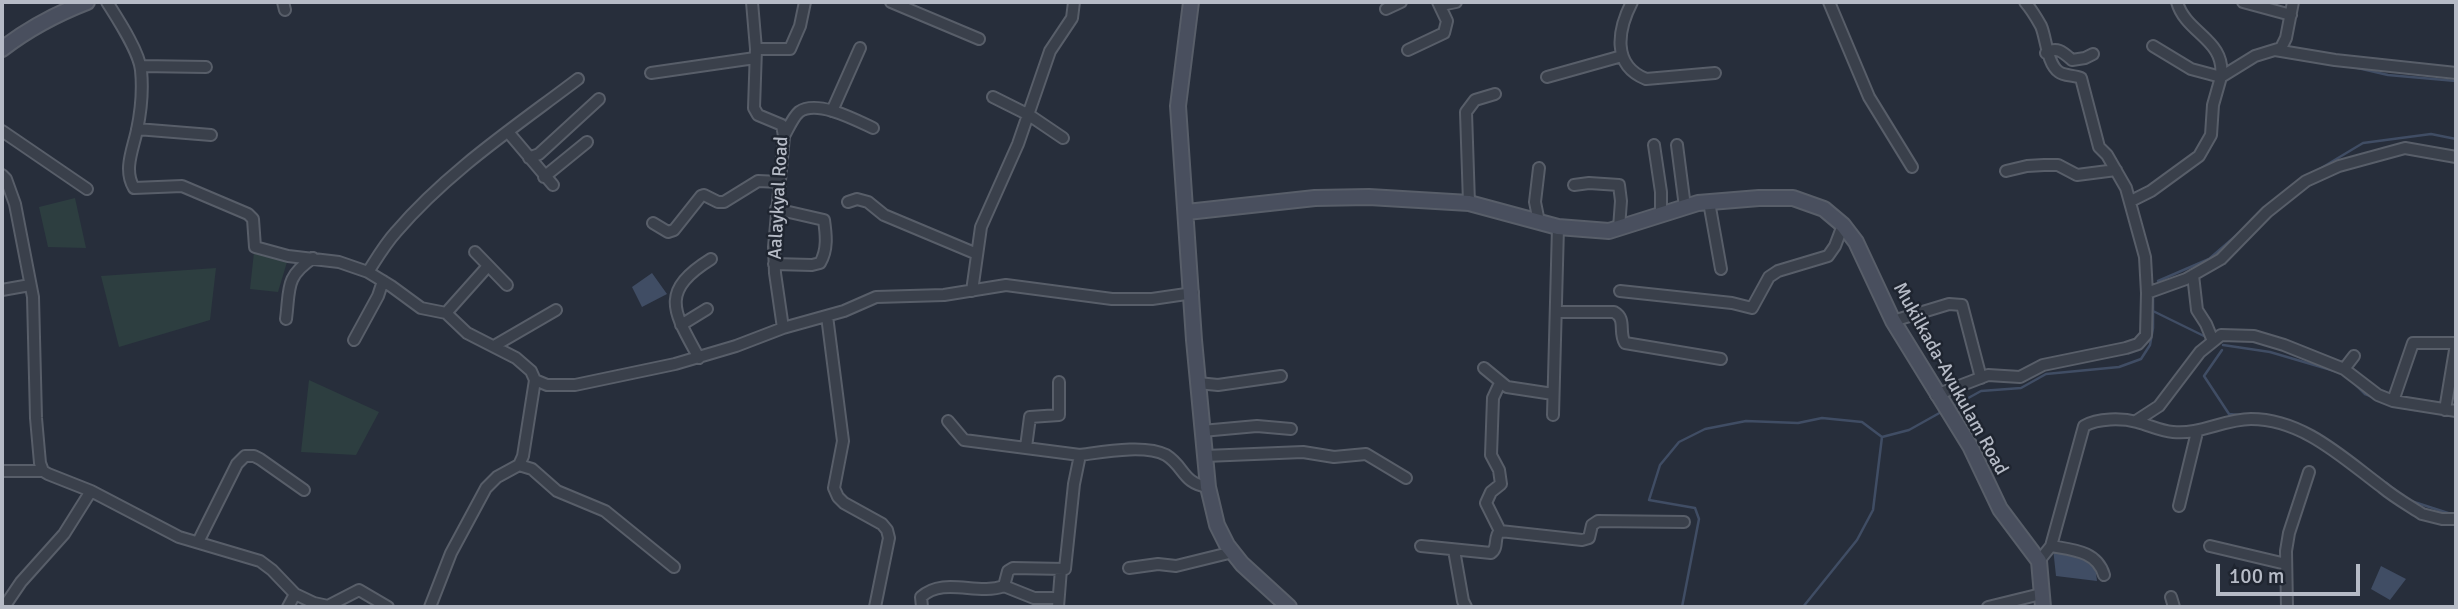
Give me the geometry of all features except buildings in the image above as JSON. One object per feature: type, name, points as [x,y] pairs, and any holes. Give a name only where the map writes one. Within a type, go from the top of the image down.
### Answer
[{"type":"main road","points":[[2,48],[61,7],[87,2]]},
{"type":"main road","points":[[1191,2],[1178,106],[1208,487],[1217,525],[1233,552],[1289,607]]},
{"type":"main road","name":"Mukilkada-Avukulam Road","points":[[1187,212],[1344,196],[1469,203],[1558,227],[1609,231],[1709,202],[1793,198],[1824,209],[1843,225],[1856,242],[1893,321],[1970,446],[2000,509],[2039,561]]},
{"type":"main road","points":[[2039,561],[2042,601]]},
{"type":"street","points":[[107,2],[141,66],[142,93],[129,164],[130,182],[134,188],[182,186],[248,214],[253,219],[255,247],[289,256],[339,262],[368,272],[421,308],[446,313],[467,332],[516,358],[531,371],[535,380],[526,442],[519,466]]},
{"type":"street","name":"Aalaykyal Road","points":[[752,2],[754,108],[758,115],[786,128],[776,209],[774,264],[783,328]]},
{"type":"street","points":[[651,73],[790,49],[806,2]]},
{"type":"street","points":[[891,2],[906,5],[979,39]]},
{"type":"street","points":[[972,291],[981,227],[1028,115],[1050,51],[1072,18],[1074,2]]},
{"type":"street","points":[[1386,9],[1401,2]]},
{"type":"street","points":[[1408,50],[1444,33],[1447,21],[1440,3],[1456,2]]},
{"type":"street","points":[[1632,2],[1621,34],[1622,56],[1636,75],[1646,79],[1715,73]]},
{"type":"street","points":[[1829,2],[1869,97],[1912,167]]},
{"type":"street","points":[[1944,406],[1988,374],[2020,377],[2043,365],[2138,344],[2146,335],[2150,293],[2135,199],[2108,155],[2099,147],[2081,78],[2059,73],[2046,53],[2042,29],[2025,2]]},
{"type":"street","points":[[2135,199],[2199,156],[2211,135],[2213,105],[2223,64],[2213,44],[2184,19],[2177,2]]},
{"type":"street","points":[[2242,2],[2289,14]]},
{"type":"street","points":[[2153,46],[2191,69],[2218,76],[2255,56],[2281,48],[2286,38],[2293,2]]},
{"type":"street","points":[[832,111],[860,48]]},
{"type":"street","points":[[2046,53],[2052,49],[2058,50],[2072,60],[2093,54]]},
{"type":"street","points":[[2275,50],[2456,74]]},
{"type":"street","points":[[1547,77],[1622,56]]},
{"type":"street","points":[[141,66],[206,67]]},
{"type":"street","points":[[368,272],[394,233],[427,200],[508,132],[578,79]]},
{"type":"street","points":[[1469,203],[1466,112],[1475,100],[1495,94]]},
{"type":"street","points":[[993,97],[1028,115],[1063,138]]},
{"type":"street","points":[[529,158],[540,153],[599,99]]},
{"type":"street","points":[[786,128],[798,113],[810,108],[832,111],[873,128]]},
{"type":"street","points":[[137,129],[211,135]]},
{"type":"street","points":[[2,131],[87,189]]},
{"type":"street","points":[[508,132],[548,181],[587,142]]},
{"type":"street","points":[[1654,145],[1661,192],[1661,215]]},
{"type":"street","points":[[1677,145],[1685,207]]},
{"type":"street","points":[[2150,293],[2193,275],[2221,259],[2267,212],[2306,181],[2339,166],[2405,148],[2456,157]]},
{"type":"street","points":[[2006,171],[2044,165],[2057,165],[2077,174],[2116,170]]},
{"type":"street","points":[[1539,168],[1535,202],[1539,222]]},
{"type":"street","points":[[2,175],[15,204],[33,297],[36,418],[43,471]]},
{"type":"street","points":[[653,223],[667,232],[674,230],[701,196],[724,202],[758,181],[780,182]]},
{"type":"street","points":[[1574,185],[1619,185],[1619,228]]},
{"type":"street","points":[[848,202],[857,199],[868,202],[884,215],[977,254]]},
{"type":"street","points":[[1709,202],[1721,269]]},
{"type":"street","points":[[774,264],[820,263],[824,254],[826,233],[824,220],[776,209]]},
{"type":"street","points":[[1620,291],[1732,303],[1752,308],[1769,277],[1777,271],[1828,256],[1843,225]]},
{"type":"street","points":[[1553,415],[1558,227]]},
{"type":"street","points":[[475,252],[507,285]]},
{"type":"street","points":[[286,319],[292,277],[313,258]]},
{"type":"street","points":[[699,358],[675,310],[677,292],[687,275],[711,259]]},
{"type":"street","points":[[446,313],[488,266]]},
{"type":"street","points":[[2193,275],[2197,310],[2213,341]]},
{"type":"street","points":[[354,340],[378,296],[383,281]]},
{"type":"street","points":[[2,290],[30,285]]},
{"type":"street","points":[[535,380],[548,385],[575,385],[699,358],[783,328],[844,312],[876,298],[944,295],[1006,285],[1112,299],[1152,299],[1193,293]]},
{"type":"street","points":[[1893,321],[1949,304],[1962,305],[1981,378]]},
{"type":"street","points":[[681,325],[706,309]]},
{"type":"street","points":[[494,346],[556,310]]},
{"type":"street","points":[[1556,312],[1614,312],[1620,315],[1622,340],[1625,343],[1721,359]]},
{"type":"street","points":[[827,316],[843,441],[834,488],[844,503],[882,524],[889,538],[875,607]]},
{"type":"street","points":[[2136,421],[2159,406],[2200,352],[2221,335],[2254,336],[2344,369],[2378,395],[2393,401],[2451,410],[2456,344],[2413,343],[2393,401]]},
{"type":"street","points":[[2344,369],[2354,356]]},
{"type":"street","points":[[1484,368],[1500,383],[1514,389],[1553,394]]},
{"type":"street","points":[[1198,383],[1218,385],[1281,376]]},
{"type":"street","points":[[1026,447],[1030,417],[1059,415],[1059,382]]},
{"type":"street","points":[[1500,383],[1493,398],[1491,455],[1499,470],[1501,484],[1491,492],[1486,503],[1500,531]]},
{"type":"street","points":[[2039,561],[2051,546],[2084,426],[2091,422],[2108,420],[2136,421],[2173,432],[2197,432],[2223,422],[2252,419],[2282,425],[2315,437],[2422,514],[2456,519]]},
{"type":"street","points":[[948,421],[964,440],[1080,455],[1149,450],[1165,455],[1194,485],[1208,487]]},
{"type":"street","points":[[1202,431],[1257,426],[1291,429]]},
{"type":"street","points":[[2179,506],[2197,432]]},
{"type":"street","points":[[1205,456],[1303,452],[1334,457],[1366,454],[1406,478]]},
{"type":"street","points":[[1004,586],[1008,571],[1013,568],[1065,569],[1074,484],[1080,455]]},
{"type":"street","points":[[198,542],[237,464],[245,456],[254,456],[304,490]]},
{"type":"street","points":[[433,606],[451,553],[486,488],[497,477],[519,466],[532,469],[557,491],[605,511],[674,567]]},
{"type":"street","points":[[2,471],[43,471],[91,491],[151,524],[260,561],[295,594],[329,606],[359,590],[388,607]]},
{"type":"street","points":[[2287,607],[2286,564],[2289,533],[2309,472]]},
{"type":"street","points":[[4,607],[20,582],[64,534],[91,491]]},
{"type":"street","points":[[1500,531],[1582,540],[1589,538],[1592,525],[1598,521],[1684,522]]},
{"type":"street","points":[[1421,546],[1491,553],[1495,549],[1496,536],[1500,531]]},
{"type":"street","points":[[2051,546],[2088,554],[2101,565],[2104,575]]},
{"type":"street","points":[[2210,546],[2286,564]]},
{"type":"street","points":[[1454,550],[1466,607]]},
{"type":"street","points":[[1129,568],[1158,564],[1176,566],[1233,552]]},
{"type":"street","points":[[922,607],[921,597],[929,590],[943,586],[995,589],[1004,586],[1034,598],[1058,603],[1061,569]]},
{"type":"street","points":[[288,607],[295,594]]},
{"type":"street","points":[[1989,607],[2042,601]]},
{"type":"shaded area","points":[[75,198],[86,248],[48,247],[39,207]]},
{"type":"shaded area","points":[[254,252],[287,262],[278,292],[250,289]]},
{"type":"shaded area","points":[[216,268],[210,320],[119,347],[101,276]]},
{"type":"shaded area","points":[[309,380],[379,412],[356,455],[301,452]]},
{"type":"water","points":[[652,273],[667,294],[642,307],[632,287]]},
{"type":"water","points":[[2053,548],[2089,560],[2095,565],[2097,581],[2056,576]]},
{"type":"water","points":[[2381,566],[2406,579],[2390,600],[2371,589]]},
{"type":"waterway","points":[[2349,66],[2388,75],[2456,81]]},
{"type":"waterway","points":[[2318,170],[2363,143],[2431,134],[2456,139]]},
{"type":"waterway","points":[[2145,189],[2157,181]]},
{"type":"waterway","points":[[2158,281],[2209,259],[2239,233]]},
{"type":"waterway","points":[[1952,407],[1981,391],[2021,388],[2046,374],[2119,367],[2141,359],[2150,345],[2153,295]]},
{"type":"waterway","points":[[2153,311],[2206,337]]},
{"type":"waterway","points":[[2223,345],[2270,352],[2338,372]]},
{"type":"waterway","points":[[2222,350],[2204,376],[2229,414],[2240,415]]},
{"type":"waterway","points":[[2352,381],[2365,394],[2375,398]]},
{"type":"waterway","points":[[2401,407],[2415,410]]},
{"type":"waterway","points":[[1803,607],[1857,540],[1873,510],[1882,437],[1909,430],[1943,411]]},
{"type":"waterway","points":[[1682,607],[1699,519],[1695,508],[1649,500],[1660,465],[1679,442],[1705,429],[1746,421],[1798,423],[1822,418],[1862,422],[1882,437]]},
{"type":"waterway","points":[[2355,460],[2406,498]]},
{"type":"waterway","points":[[2411,501],[2451,514]]}]
